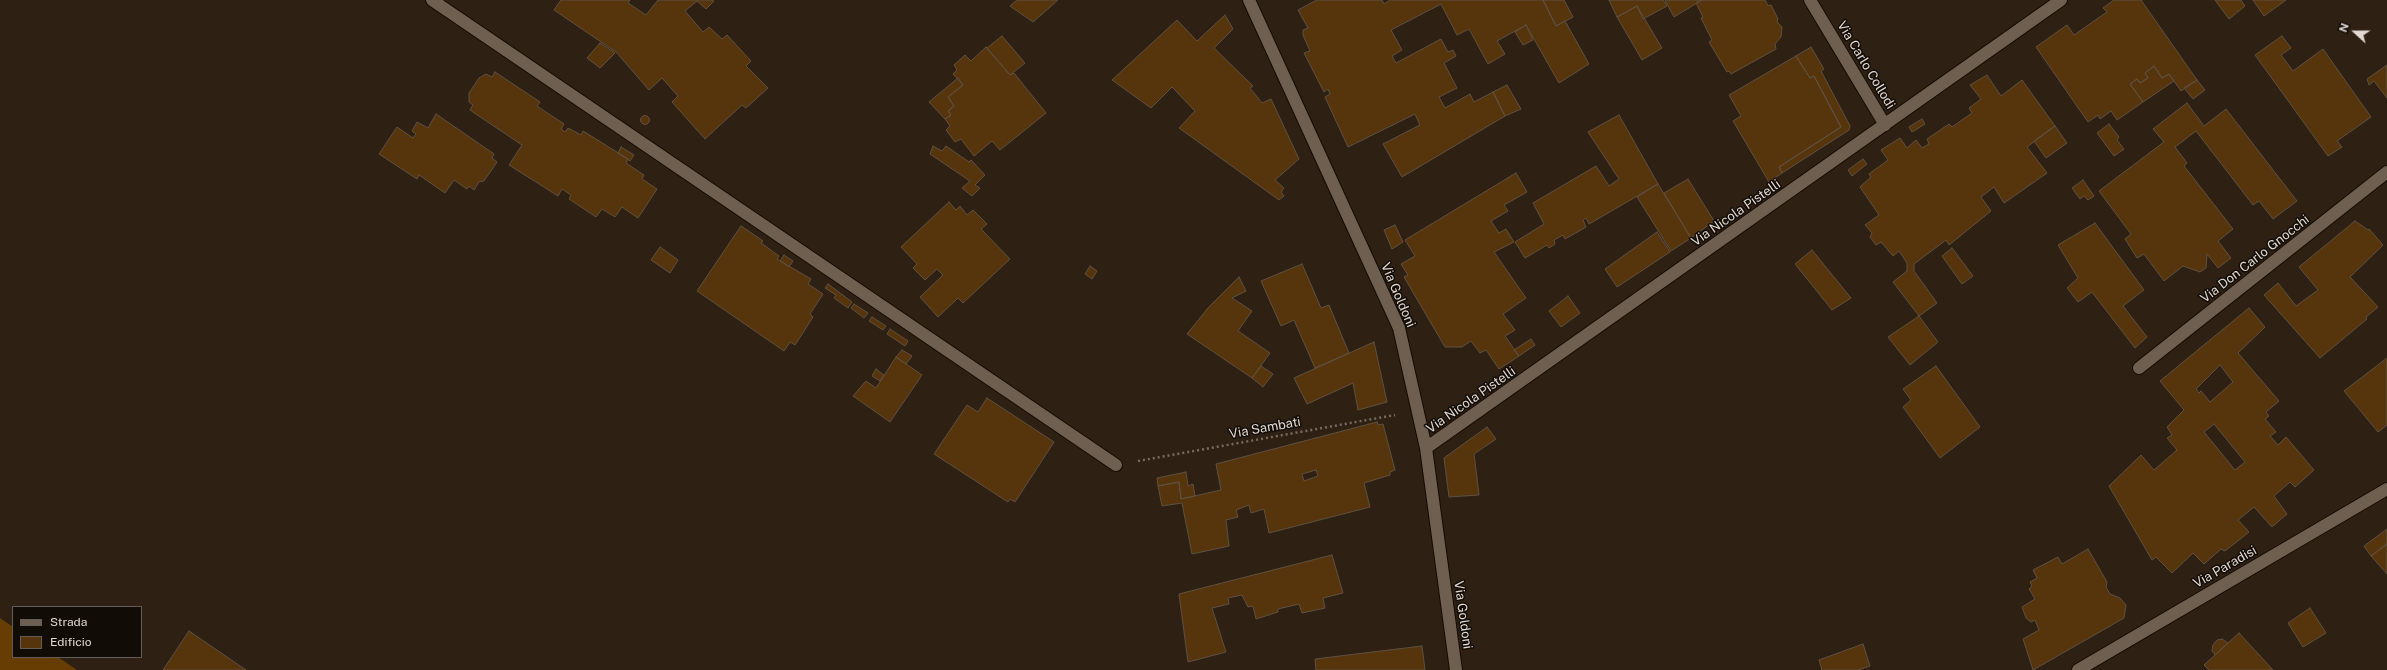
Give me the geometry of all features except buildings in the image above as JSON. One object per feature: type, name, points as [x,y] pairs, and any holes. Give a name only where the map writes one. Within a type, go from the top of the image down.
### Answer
[{"type":"street","points":[[432,0],[1116,465]]},
{"type":"street","name":"Via Carlo Collodi","points":[[1810,0],[1885,125]]},
{"type":"street","name":"Via Nicola Pistelli","points":[[1426,448],[2061,0]]},
{"type":"street","name":"Via Goldoni","points":[[1254,2],[1399,328],[1426,448],[1456,670]]},
{"type":"street","name":"Via Don Carlo Gnocchi","points":[[2139,368],[2387,172]]},
{"type":"street","name":"Via Paradisi","points":[[2078,670],[2387,489]]},
{"type":"path","name":"Via Sambati","points":[[1116,465],[1418,411]]},
{"type":"shaded area","points":[[0,618],[12,626],[12,658],[59,658],[77,670],[0,670]]}]
